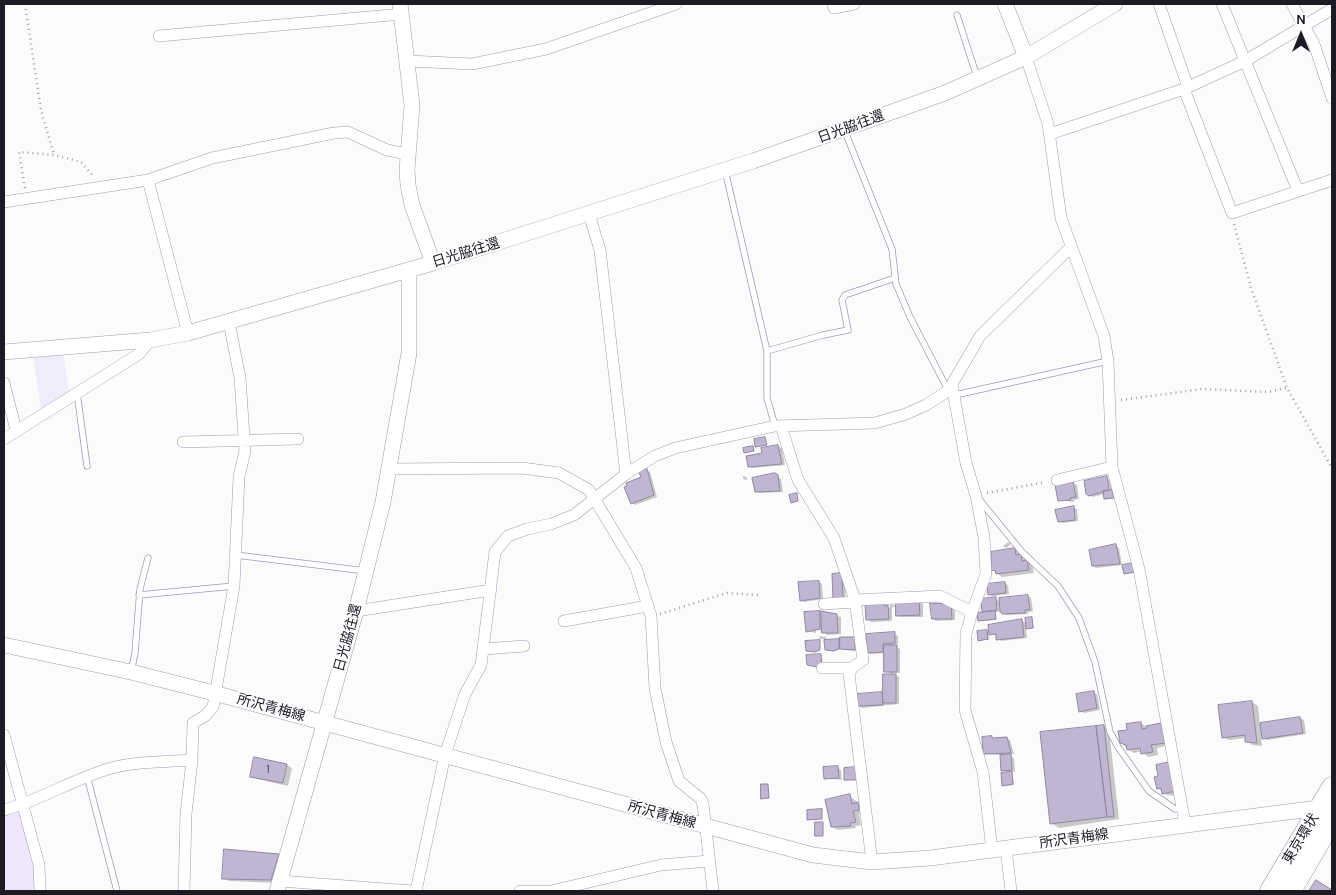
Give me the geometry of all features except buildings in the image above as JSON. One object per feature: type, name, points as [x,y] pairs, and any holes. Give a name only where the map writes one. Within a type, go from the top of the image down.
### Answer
[{"type":"highway","name":"東京環状","points":[[1291,891],[1328,812],[1332,787]]},
{"type":"highway","name":"東京環状","points":[[1270,891],[1328,812]]},
{"type":"main road","points":[[1005,4],[1026,57]]},
{"type":"main road","name":"日光脇往還","points":[[279,886],[356,611],[390,469],[409,353],[409,270],[725,170],[844,129],[978,79],[1026,57],[1115,4]]},
{"type":"main road","points":[[401,9],[412,105],[407,170],[412,205],[433,263]]},
{"type":"main road","points":[[4,352],[150,340],[188,333],[409,270]]},
{"type":"main road","name":"所沢青梅線","points":[[4,644],[214,693],[813,855],[872,862],[898,862],[1185,824],[1328,812]]},
{"type":"street","points":[[408,61],[472,64],[546,49],[676,4]]},
{"type":"street","points":[[834,4],[834,8],[854,4]]},
{"type":"street","points":[[1159,4],[1186,88],[1232,213],[1332,180]]},
{"type":"street","points":[[1222,4],[1298,191]]},
{"type":"street","points":[[1292,4],[1314,44],[1332,98]]},
{"type":"street","points":[[1050,134],[1186,88],[1245,61],[1332,8]]},
{"type":"street","points":[[159,36],[401,9]]},
{"type":"street","points":[[1026,57],[1050,134],[1061,218],[1104,336],[1108,361],[1110,401],[1109,442],[1112,467],[1139,569],[1185,824]]},
{"type":"street","points":[[4,202],[148,180],[212,158],[334,133],[348,132],[387,150],[408,154]]},
{"type":"street","points":[[148,180],[188,333]]},
{"type":"street","points":[[590,214],[600,250],[626,474]]},
{"type":"street","points":[[416,891],[445,755],[465,694],[481,665],[485,649],[495,552],[508,536],[514,532],[562,521],[574,516],[626,474],[655,456],[675,448],[778,426],[848,426],[875,423],[906,414],[952,390],[980,336],[1071,247]]},
{"type":"street","points":[[184,891],[186,814],[192,760],[193,723],[205,716],[213,707],[234,586],[239,477],[245,451],[240,378],[229,322]]},
{"type":"street","points":[[4,439],[139,354],[150,340]]},
{"type":"street","points":[[4,383],[16,430]]},
{"type":"street","points":[[952,390],[966,463],[976,495],[984,536],[986,574],[966,634],[965,710],[983,772],[999,849],[1011,891]]},
{"type":"street","points":[[778,426],[798,480],[818,517],[834,538],[856,601],[863,660],[852,668],[849,674],[872,862]]},
{"type":"street","points":[[183,442],[298,439]]},
{"type":"street","points":[[1057,480],[1112,467]]},
{"type":"street","points":[[390,469],[522,468],[559,473],[590,490],[636,568],[650,611],[654,688],[666,742],[679,781],[701,799],[707,827],[713,891]]},
{"type":"street","points":[[356,611],[490,590]]},
{"type":"street","points":[[824,604],[940,596],[972,612]]},
{"type":"street","points":[[564,621],[650,611]]},
{"type":"street","points":[[485,649],[524,646]]},
{"type":"street","points":[[822,668],[852,668]]},
{"type":"street","points":[[4,735],[39,865],[42,885],[40,891]]},
{"type":"street","points":[[4,810],[23,805],[87,776],[110,768],[192,760]]},
{"type":"street","points":[[520,891],[551,891],[661,865],[709,861]]},
{"type":"street","points":[[279,886],[412,891]]},
{"type":"lane","points":[[957,15],[978,79]]},
{"type":"lane","points":[[844,129],[892,249],[896,268],[895,278],[910,317],[952,390],[1108,361]]},
{"type":"lane","points":[[725,170],[767,352],[767,398],[778,426]]},
{"type":"lane","points":[[767,352],[823,335],[848,330],[842,300],[845,295],[895,278]]},
{"type":"lane","points":[[77,393],[87,466]]},
{"type":"lane","points":[[976,495],[1022,552],[1058,586],[1078,618],[1093,655],[1110,732],[1118,747],[1149,791],[1174,809],[1183,808]]},
{"type":"lane","points":[[236,555],[366,571]]},
{"type":"lane","points":[[130,672],[134,653],[139,594],[148,558]]},
{"type":"lane","points":[[139,594],[234,586]]},
{"type":"lane","points":[[87,776],[117,891]]},
{"type":"path","points":[[24,4],[41,110],[54,155]]},
{"type":"path","points":[[27,200],[19,152],[54,155],[81,162],[102,187]]},
{"type":"path","points":[[1232,213],[1251,288],[1287,388],[1332,468]]},
{"type":"path","points":[[1110,401],[1142,399],[1202,388],[1268,392],[1287,388]]},
{"type":"path","points":[[976,495],[1057,480]]},
{"type":"path","points":[[650,611],[680,609],[727,593],[758,595]]},
{"type":"shaded area","points":[[63,352],[69,393],[41,409],[33,355]]},
{"type":"shaded area","points":[[16,811],[20,813],[38,872],[36,891],[4,891],[4,814]]}]
